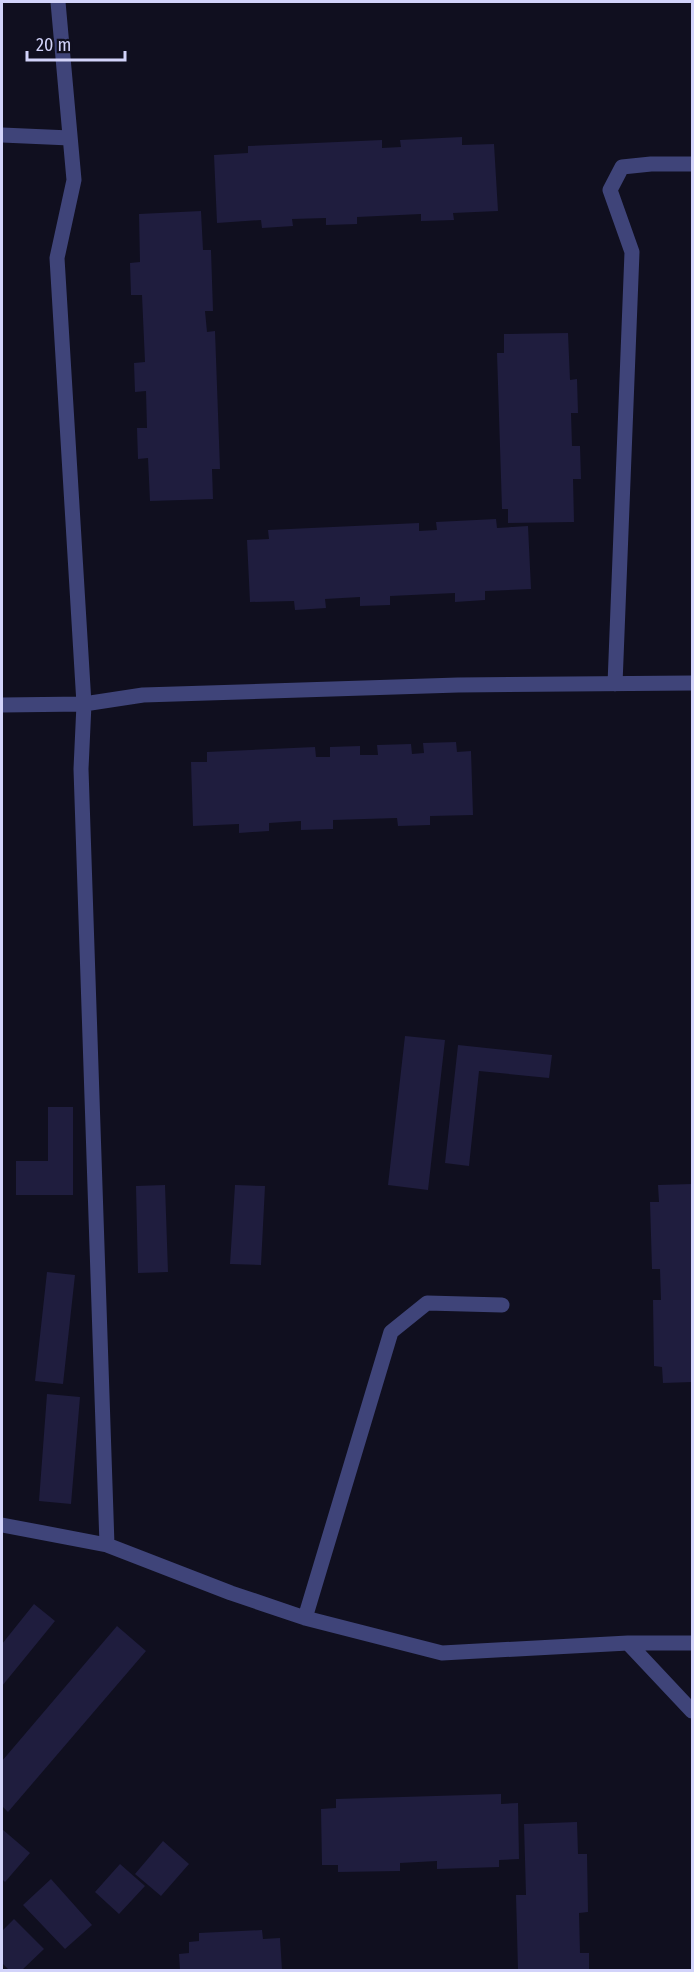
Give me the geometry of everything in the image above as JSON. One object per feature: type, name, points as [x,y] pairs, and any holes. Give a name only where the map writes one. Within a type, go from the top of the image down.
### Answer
[{"type":"street","points":[[58,2],[74,180],[57,258],[84,704],[81,769],[107,1545]]},
{"type":"street","points":[[2,135],[70,138]]},
{"type":"street","points":[[615,684],[632,252],[610,190],[622,167],[693,164]]},
{"type":"street","points":[[2,705],[84,704],[155,694],[458,685],[693,683]]},
{"type":"street","points":[[305,1618],[391,1332],[428,1303],[502,1305]]},
{"type":"street","points":[[2,1525],[107,1545],[231,1593],[305,1618],[442,1653],[628,1643],[693,1642]]},
{"type":"street","points":[[628,1643],[693,1711]]},
{"type":"building","points":[[462,137],[462,145],[494,144],[498,211],[453,213],[454,220],[421,221],[421,214],[357,217],[357,224],[326,225],[326,218],[292,219],[293,226],[262,228],[261,220],[217,223],[214,155],[248,153],[248,146],[382,140],[382,148],[401,147],[400,140]]},
{"type":"building","points":[[201,211],[203,250],[211,250],[213,311],[205,311],[207,332],[215,331],[220,469],[212,469],[213,499],[150,501],[148,458],[138,459],[137,428],[147,428],[146,391],[135,392],[134,363],[145,362],[142,295],[131,295],[130,263],[140,262],[139,214]]},
{"type":"building","points":[[568,333],[570,380],[577,379],[578,413],[571,413],[572,446],[580,446],[581,479],[573,479],[574,522],[508,523],[508,509],[502,509],[497,353],[504,353],[504,334]]},
{"type":"building","points":[[496,519],[497,528],[528,526],[531,589],[485,591],[485,600],[455,602],[455,593],[390,596],[390,605],[360,606],[360,597],[325,599],[326,608],[295,610],[294,601],[250,602],[247,540],[269,539],[268,530],[419,523],[419,531],[437,530],[436,522]]},
{"type":"building","points":[[456,742],[457,752],[471,751],[473,815],[430,816],[430,825],[398,826],[397,818],[333,820],[333,829],[301,830],[301,821],[269,823],[269,831],[239,833],[239,824],[193,826],[191,762],[207,762],[207,752],[315,747],[316,757],[330,757],[330,747],[360,746],[360,755],[378,755],[377,745],[411,744],[412,754],[424,753],[423,743]]},
{"type":"building","points":[[405,1036],[445,1040],[428,1190],[388,1185]]},
{"type":"building","points":[[458,1045],[552,1055],[549,1078],[479,1071],[469,1166],[445,1163]]},
{"type":"building","points":[[48,1107],[73,1107],[73,1195],[16,1195],[16,1161],[48,1161]]},
{"type":"building","points":[[692,1184],[692,1382],[663,1383],[662,1367],[654,1366],[653,1300],[661,1300],[660,1269],[652,1269],[650,1202],[659,1202],[658,1185]]},
{"type":"building","points":[[165,1185],[168,1272],[138,1273],[136,1186]]},
{"type":"building","points":[[235,1185],[265,1186],[261,1265],[230,1264]]},
{"type":"building","points":[[47,1272],[75,1275],[63,1384],[35,1381]]},
{"type":"building","points":[[47,1394],[80,1397],[71,1504],[39,1501]]},
{"type":"building","points":[[34,1604],[55,1621],[2,1686],[2,1644]]},
{"type":"building","points":[[117,1626],[146,1651],[8,1812],[2,1806],[2,1761]]},
{"type":"building","points":[[501,1794],[501,1804],[518,1803],[519,1859],[499,1860],[499,1867],[437,1869],[437,1861],[400,1863],[400,1871],[338,1872],[338,1865],[322,1865],[321,1809],[336,1808],[336,1799]]},
{"type":"building","points":[[577,1822],[578,1854],[587,1854],[588,1912],[579,1913],[580,1953],[589,1953],[589,1970],[518,1970],[516,1895],[526,1895],[524,1824]]},
{"type":"building","points":[[2,1829],[30,1853],[5,1882],[2,1879]]},
{"type":"building","points":[[163,1841],[189,1864],[161,1896],[135,1874]]},
{"type":"building","points":[[120,1864],[145,1886],[119,1914],[95,1892]]},
{"type":"building","points":[[51,1879],[92,1925],[65,1949],[23,1905]]},
{"type":"building","points":[[14,1919],[44,1949],[22,1970],[9,1970],[2,1963],[2,1931]]},
{"type":"building","points":[[262,1930],[263,1939],[280,1938],[282,1970],[180,1970],[179,1954],[189,1953],[189,1942],[199,1941],[199,1933]]}]
